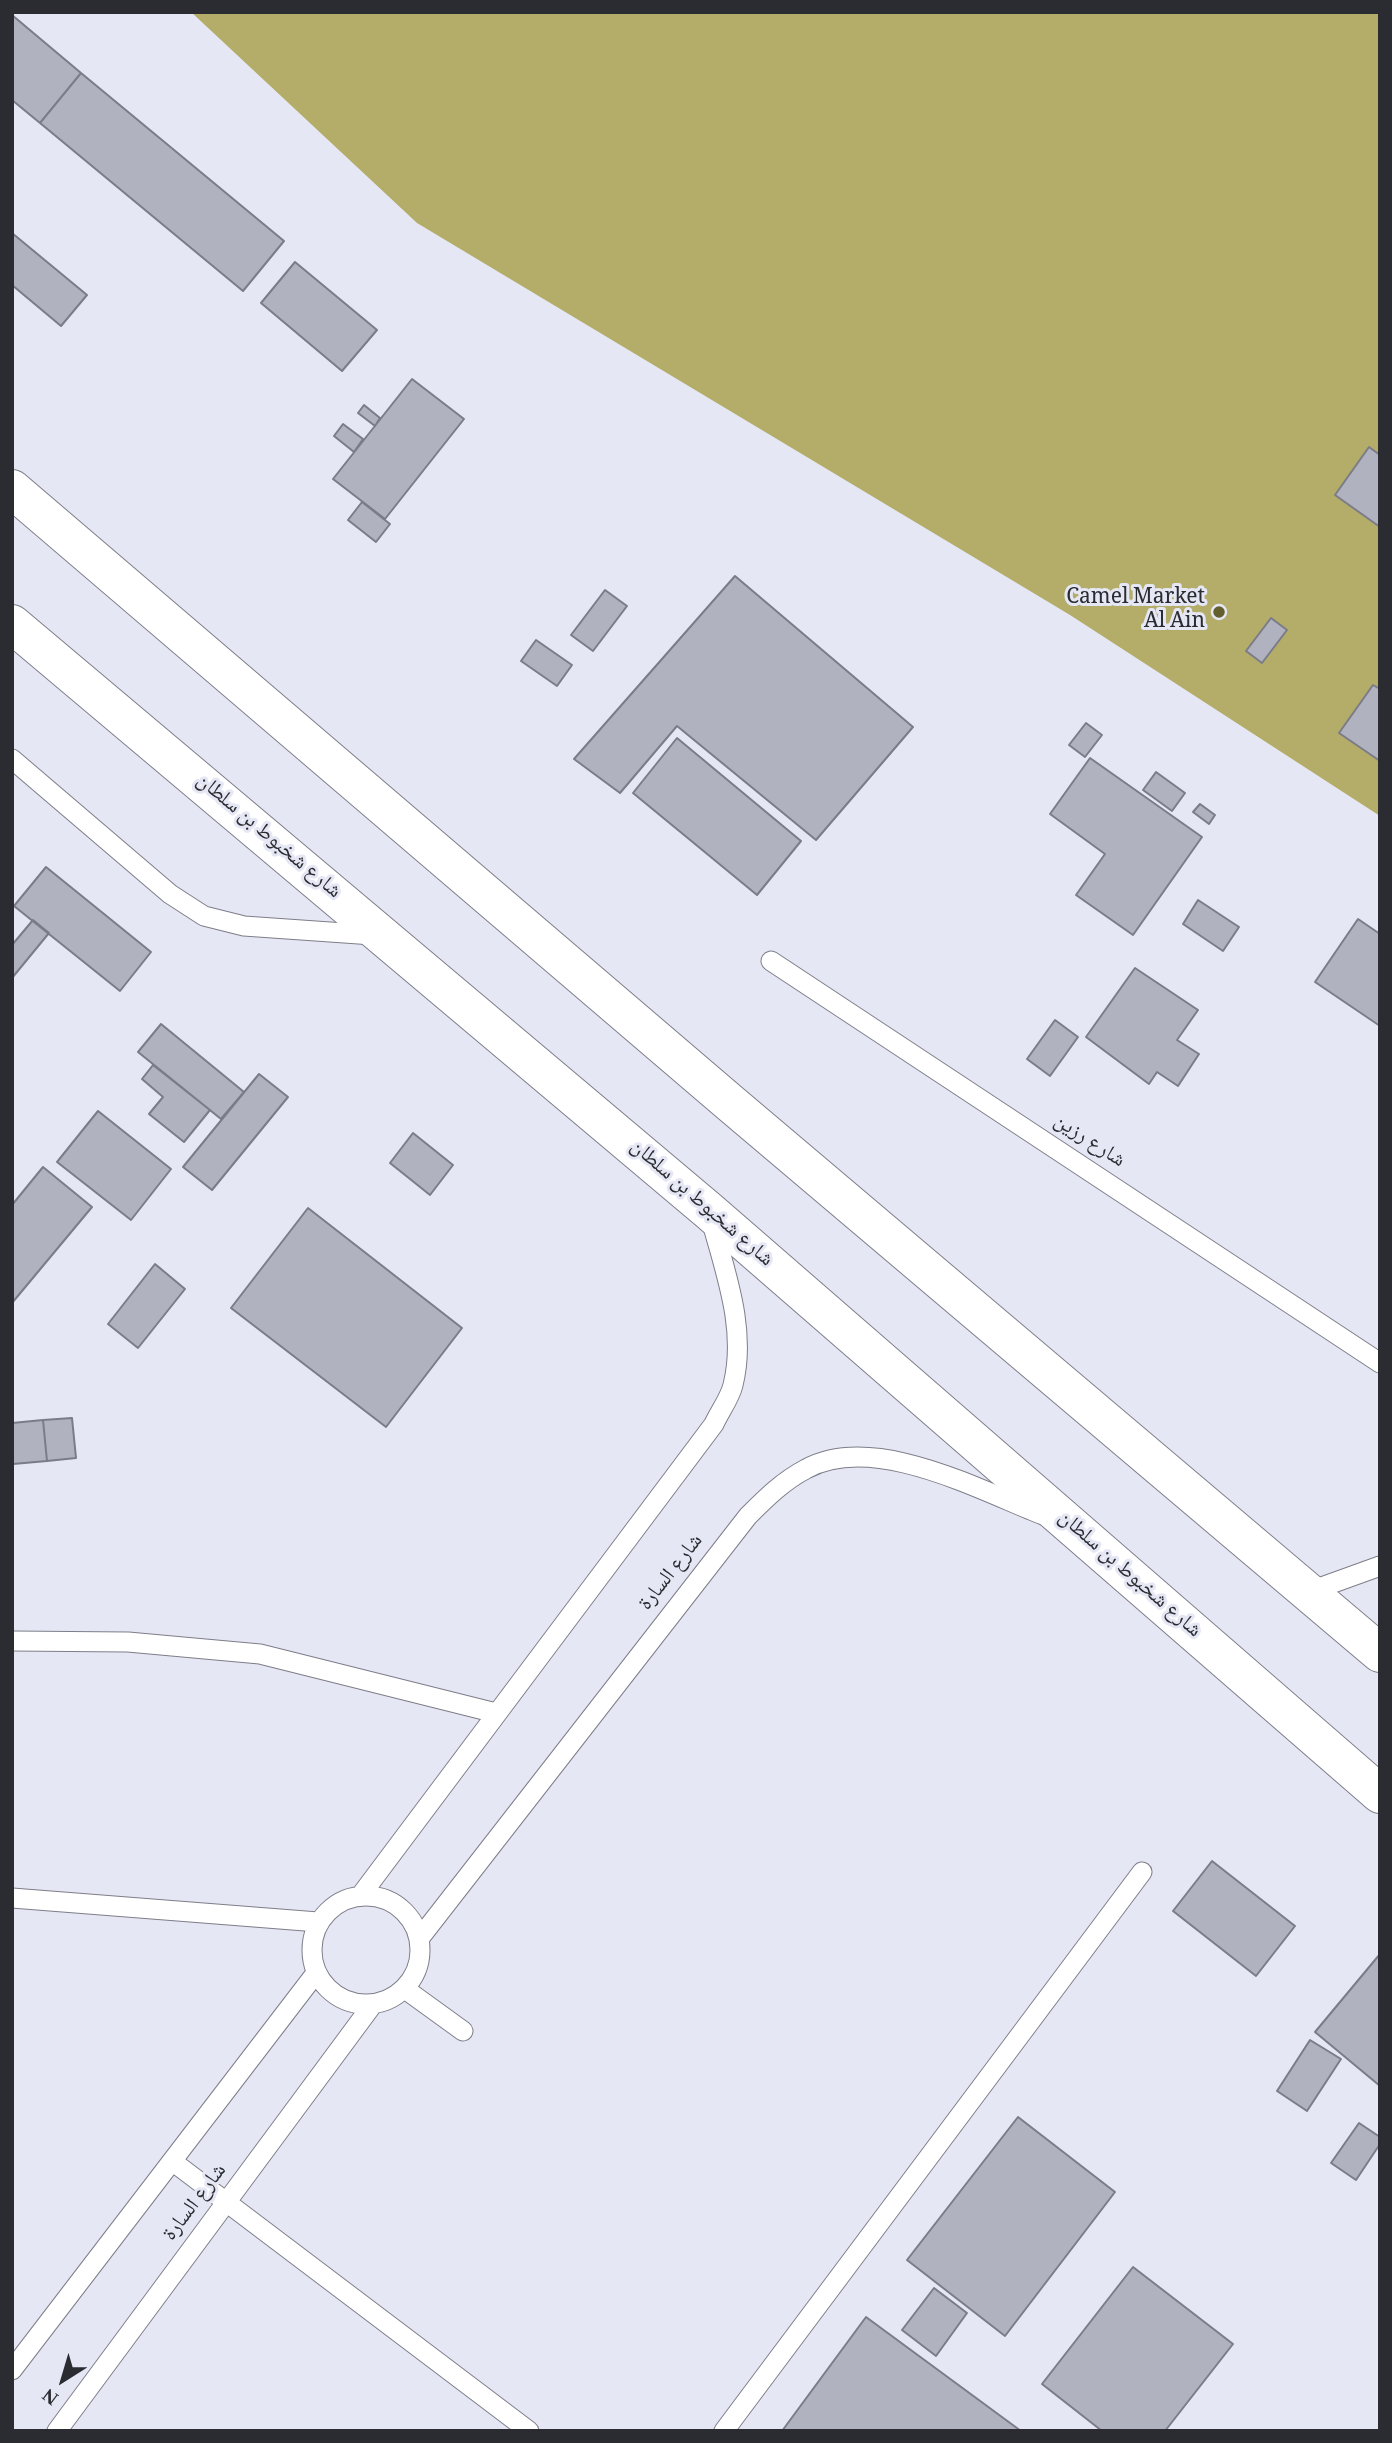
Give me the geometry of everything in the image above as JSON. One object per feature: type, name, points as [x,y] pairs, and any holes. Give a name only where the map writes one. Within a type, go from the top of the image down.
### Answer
[{"type":"main road","points":[[12,489],[729,1102],[1380,1653]]},
{"type":"main road","name":"شارع شخبوط بن سلطان","points":[[12,624],[709,1211],[1380,1794]]},
{"type":"lane","points":[[12,760],[170,894],[204,916],[244,926],[382,936]]},
{"type":"lane","name":"شارع رزين","points":[[771,961],[1380,1363]]},
{"type":"lane","points":[[361,1895],[714,1424],[733,1386],[738,1350],[736,1312],[709,1211]]},
{"type":"lane","name":"شارع السارة","points":[[419,1939],[748,1516],[775,1489],[808,1467],[836,1458],[881,1458],[923,1468],[1068,1525]]},
{"type":"lane","points":[[1308,1592],[1380,1566]]},
{"type":"lane","points":[[12,1641],[128,1642],[260,1654],[496,1713]]},
{"type":"lane","points":[[724,2431],[1142,1872]]},
{"type":"lane","points":[[361,1895],[381,1898],[398,1906],[412,1921],[419,1939],[418,1965],[405,1989],[390,1999],[373,2004],[356,2004],[340,1998],[326,1988],[316,1973],[311,1956],[312,1938],[318,1922],[338,1904],[361,1895]]},
{"type":"lane","points":[[12,1898],[318,1922]]},
{"type":"lane","points":[[12,2370],[316,1973]]},
{"type":"lane","points":[[405,1989],[463,2031]]},
{"type":"lane","name":"شارع السارة","points":[[57,2431],[373,2004]]},
{"type":"lane","points":[[172,2161],[529,2431]]},
{"type":"shaded area","points":[[191,12],[1380,12],[1380,816],[1070,615],[417,223]]},
{"type":"building","points":[[12,15],[81,73],[40,123],[12,100]]},
{"type":"building","points":[[81,73],[284,241],[243,291],[40,123]]},
{"type":"building","points":[[12,233],[87,295],[61,326],[12,285]]},
{"type":"building","points":[[295,262],[377,330],[342,371],[261,303]]},
{"type":"building","points":[[412,379],[464,419],[385,519],[333,479]]},
{"type":"building","points":[[364,405],[380,418],[375,426],[358,413]]},
{"type":"building","points":[[343,424],[363,439],[354,452],[334,436]]},
{"type":"building","points":[[1369,447],[1380,455],[1380,527],[1335,495]]},
{"type":"building","points":[[362,502],[390,524],[376,542],[348,520]]},
{"type":"building","points":[[735,576],[913,727],[816,840],[677,726],[620,793],[574,759]]},
{"type":"building","points":[[605,590],[627,606],[593,651],[571,635]]},
{"type":"building","points":[[1271,618],[1287,630],[1262,663],[1246,651]]},
{"type":"building","points":[[536,640],[572,665],[557,686],[521,661]]},
{"type":"building","points":[[1373,685],[1380,689],[1380,761],[1339,733]]},
{"type":"building","points":[[1086,723],[1102,735],[1085,757],[1069,745]]},
{"type":"building","points":[[677,738],[801,841],[757,895],[633,793]]},
{"type":"building","points":[[1090,758],[1202,837],[1133,935],[1076,895],[1105,854],[1050,814]]},
{"type":"building","points":[[1156,772],[1185,793],[1172,811],[1143,790]]},
{"type":"building","points":[[1200,804],[1215,815],[1209,824],[1193,812]]},
{"type":"building","points":[[46,867],[151,952],[120,991],[14,906]]},
{"type":"building","points":[[1198,900],[1239,927],[1223,951],[1183,924]]},
{"type":"building","points":[[1358,919],[1380,934],[1380,1026],[1315,982]]},
{"type":"building","points":[[33,920],[49,933],[12,978],[12,945]]},
{"type":"building","points":[[1135,968],[1198,1010],[1177,1040],[1199,1054],[1178,1086],[1157,1072],[1149,1084],[1086,1037]]},
{"type":"building","points":[[1055,1020],[1078,1037],[1050,1076],[1027,1059]]},
{"type":"building","points":[[161,1024],[244,1092],[221,1119],[138,1052]]},
{"type":"building","points":[[153,1065],[210,1110],[184,1142],[149,1114],[163,1097],[142,1079]]},
{"type":"building","points":[[259,1074],[288,1097],[212,1190],[183,1167]]},
{"type":"building","points":[[98,1111],[171,1169],[131,1220],[57,1162]]},
{"type":"building","points":[[413,1133],[453,1165],[430,1195],[390,1163]]},
{"type":"building","points":[[43,1167],[92,1207],[12,1303],[12,1205]]},
{"type":"building","points":[[308,1208],[462,1328],[386,1427],[231,1308]]},
{"type":"building","points":[[155,1264],[185,1289],[138,1348],[108,1324]]},
{"type":"building","points":[[72,1418],[76,1458],[47,1461],[43,1420]]},
{"type":"building","points":[[43,1420],[47,1461],[13,1464],[12,1423]]},
{"type":"building","points":[[1212,1861],[1295,1926],[1256,1976],[1173,1911]]},
{"type":"building","points":[[1380,1954],[1380,2086],[1315,2032]]},
{"type":"building","points":[[1310,2040],[1341,2059],[1307,2111],[1277,2091]]},
{"type":"building","points":[[1018,2117],[1115,2192],[1005,2336],[907,2260]]},
{"type":"building","points":[[1359,2123],[1380,2137],[1380,2144],[1356,2180],[1331,2163]]},
{"type":"building","points":[[1133,2267],[1233,2344],[1165,2431],[1102,2431],[1042,2384]]},
{"type":"building","points":[[934,2288],[967,2313],[936,2356],[902,2330]]},
{"type":"building","points":[[866,2317],[1021,2431],[782,2431]]},
{"type":"place","name":"Camel Market Al Ain","points":[[1219,612]]}]
